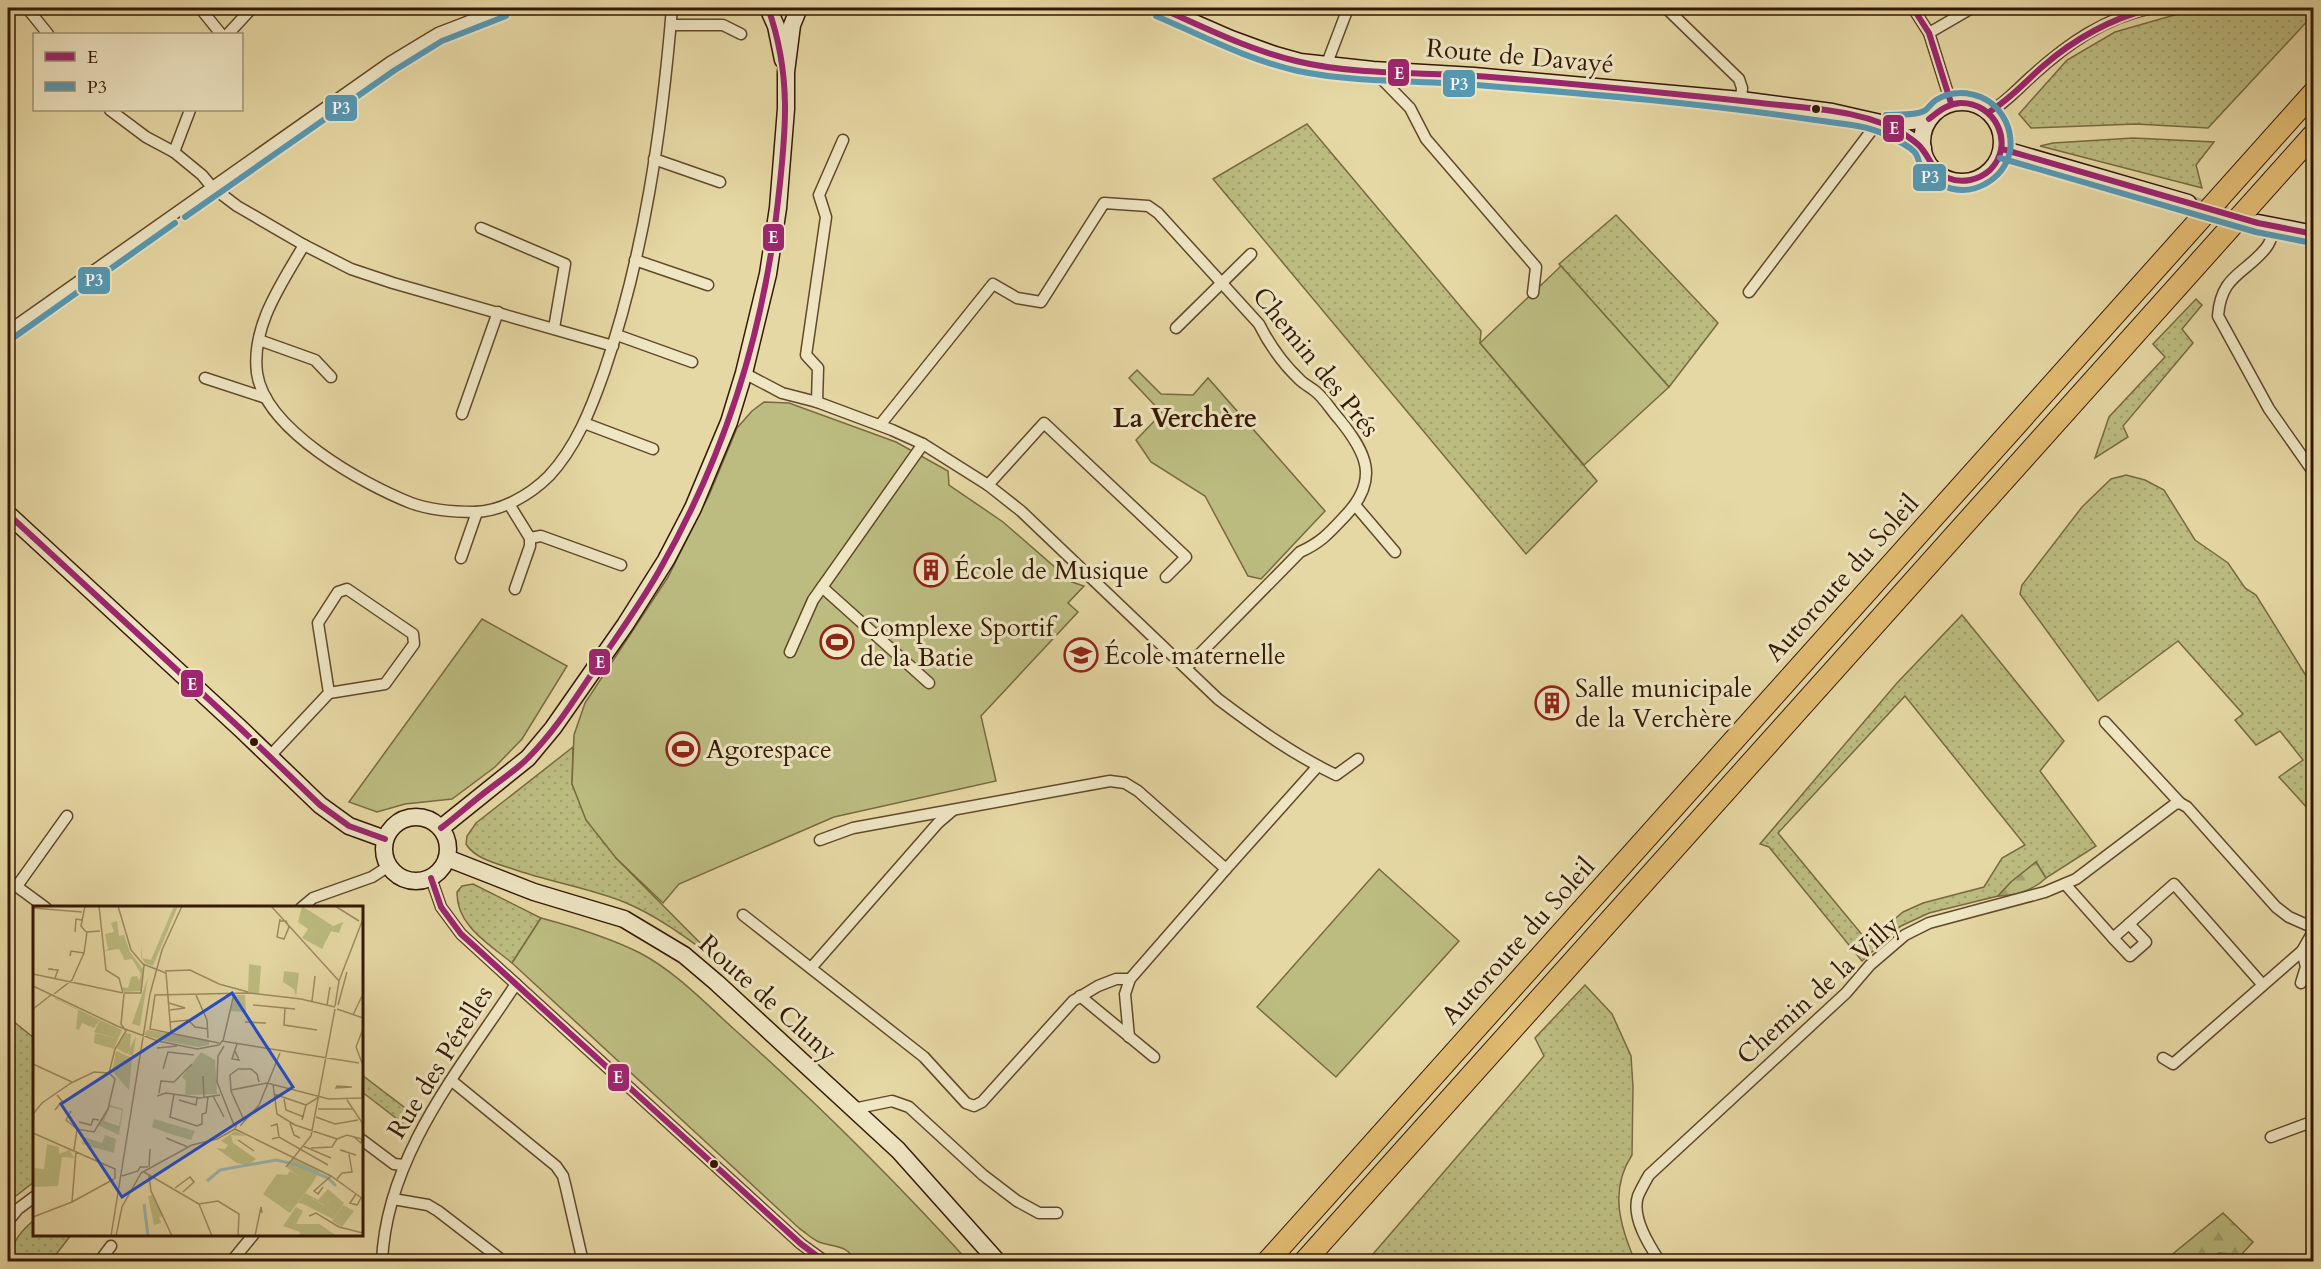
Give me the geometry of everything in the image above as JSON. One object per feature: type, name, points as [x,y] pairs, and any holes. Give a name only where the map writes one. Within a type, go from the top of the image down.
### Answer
[{"type":"highway","name":"Autoroute du Soleil","points":[[1267,1262],[2313,93]]},
{"type":"highway","points":[[1304,1262],[2313,134]]},
{"type":"main road","points":[[768,8],[776,26],[786,72]]},
{"type":"main road","points":[[441,828],[528,758],[553,728],[625,625],[666,560],[693,508],[729,422],[744,373],[768,274],[778,208],[786,109],[786,72],[792,25],[799,8]]},
{"type":"main road","name":"Route de Davayé","points":[[1160,8],[1275,55],[1326,66],[1474,76],[1741,100],[1832,112],[1881,123],[1929,119]]},
{"type":"main road","points":[[1967,102],[1989,112],[1998,123],[2002,136],[2002,149],[1998,161],[1990,171],[1980,178],[1962,181],[1944,177],[1934,170],[1927,160],[1923,138],[1929,119],[1936,111],[1951,103],[1967,102]]},
{"type":"main road","name":"Route de Davayé","points":[[1881,123],[1923,148]]},
{"type":"main road","points":[[2002,149],[2188,203]]},
{"type":"main road","points":[[2258,223],[2313,234]]},
{"type":"main road","points":[[8,514],[335,816],[349,826],[385,839]]},
{"type":"main road","points":[[420,817],[432,821],[441,828],[448,847],[447,858],[438,873],[430,878],[412,881],[395,873],[389,866],[384,851],[385,839],[397,823],[408,818],[420,817]]},
{"type":"main road","name":"Route de Cluny","points":[[447,858],[534,892],[624,919],[684,955],[898,1150],[998,1262]]},
{"type":"street","points":[[27,8],[47,33]]},
{"type":"street","points":[[200,8],[220,33]]},
{"type":"street","points":[[229,33],[252,8]]},
{"type":"street","points":[[8,331],[132,241],[212,188],[273,142],[390,62],[438,33],[503,8]]},
{"type":"street","points":[[304,245],[267,313],[259,340],[257,373],[266,399],[291,430],[320,453],[361,478],[412,504],[442,510],[477,512],[508,504],[525,495],[547,477],[566,455],[584,423],[613,346],[635,260],[654,159],[672,8]]},
{"type":"street","points":[[1326,66],[1348,8]]},
{"type":"street","points":[[1666,8],[1739,79],[1742,88],[1741,100]]},
{"type":"street","points":[[1913,8],[1929,33],[1951,103]]},
{"type":"street","points":[[1929,33],[1972,8]]},
{"type":"street","points":[[1989,112],[2001,106],[2055,55],[2085,33],[2128,13],[2151,8]]},
{"type":"street","points":[[671,25],[723,24],[741,34]]},
{"type":"street","points":[[1373,70],[1410,108],[1426,139],[1536,267],[1533,293]]},
{"type":"street","points":[[111,111],[146,137],[174,152],[202,175],[212,188],[245,211],[351,269],[613,346]]},
{"type":"street","points":[[174,152],[190,111]]},
{"type":"street","points":[[1749,292],[1881,123]]},
{"type":"street","points":[[817,402],[818,368],[806,355],[826,217],[819,195],[843,140]]},
{"type":"street","points":[[654,159],[720,182]]},
{"type":"street","name":"Chemin des Prés","points":[[880,425],[993,284],[1017,298],[1041,302],[1104,203],[1148,206],[1158,213],[1259,324],[1267,340],[1301,381],[1316,391],[1360,448],[1368,468],[1364,488],[1355,505],[1319,543],[1300,552],[1186,668]]},
{"type":"street","points":[[2276,227],[2266,248],[2236,274],[2224,289],[2219,301],[2218,316],[2269,409],[2313,473]]},
{"type":"street","points":[[481,228],[565,264],[554,328]]},
{"type":"street","name":"Chemin des Prés","points":[[1176,328],[1251,255]]},
{"type":"street","points":[[635,260],[708,285]]},
{"type":"street","points":[[462,414],[498,312]]},
{"type":"street","points":[[616,335],[692,362]]},
{"type":"street","points":[[259,340],[315,360],[331,377]]},
{"type":"street","points":[[744,373],[782,393],[817,402],[880,425],[923,444],[988,485],[1029,518],[1218,699],[1254,726],[1336,775],[1358,759]]},
{"type":"street","points":[[205,378],[266,399]]},
{"type":"street","points":[[584,423],[653,448]]},
{"type":"street","points":[[988,485],[1044,423],[1186,556],[1166,577]]},
{"type":"street","points":[[790,652],[813,600],[923,444]]},
{"type":"street","points":[[508,504],[530,538],[530,546],[515,589]]},
{"type":"street","points":[[1355,505],[1395,552]]},
{"type":"street","points":[[461,558],[477,512]]},
{"type":"street","points":[[530,538],[541,536],[621,565]]},
{"type":"street","points":[[822,587],[929,683]]},
{"type":"street","points":[[270,756],[329,693],[385,684],[414,644],[413,634],[346,589],[338,592],[318,623],[329,693]]},
{"type":"street","points":[[2105,722],[2180,803],[2205,825],[2276,907],[2299,923],[2313,929],[2302,951],[2173,1064],[2163,1058]]},
{"type":"street","points":[[1129,1037],[1125,994],[1130,979],[1318,766]]},
{"type":"street","points":[[820,840],[853,828],[1110,781],[1125,783],[1138,791],[1226,869]]},
{"type":"street","name":"Chemin de la Villy","points":[[1660,1262],[1647,1241],[1639,1218],[1637,1198],[1649,1175],[1846,993],[1870,965],[1905,935],[1929,923],[2045,892],[2076,879],[2175,804],[2180,803]]},
{"type":"street","points":[[810,968],[938,823],[952,811]]},
{"type":"street","points":[[43,906],[12,883],[67,816]]},
{"type":"street","points":[[303,906],[313,898],[372,877],[389,866]]},
{"type":"street","points":[[430,878],[445,915],[461,934],[801,1244],[826,1262]]},
{"type":"street","points":[[2065,884],[2130,956],[2146,942],[2129,924]]},
{"type":"street","points":[[2114,938],[2174,884],[2262,984]]},
{"type":"street","points":[[743,915],[924,1057],[966,1103],[974,1106],[982,1102],[1072,1001],[1098,986],[1116,980],[1130,979]]},
{"type":"street","points":[[2301,983],[2306,967],[2302,951]]},
{"type":"street","name":"Rue des Pérelles","points":[[382,1262],[383,1239],[404,1165],[435,1106],[516,984]]},
{"type":"street","points":[[1080,996],[1154,1057]]},
{"type":"street","points":[[452,1081],[556,1166],[566,1188],[583,1262]]},
{"type":"street","points":[[853,1109],[892,1101],[909,1107],[983,1175],[1017,1201],[1039,1213],[1057,1213]]},
{"type":"street","points":[[2271,1137],[2312,1125]]},
{"type":"street","name":"Rue des Pérelles","points":[[363,1141],[394,1164],[404,1165]]},
{"type":"street","points":[[8,1221],[18,1209],[33,1198]]},
{"type":"street","points":[[393,1199],[428,1205],[503,1261]]},
{"type":"street","points":[[231,1262],[252,1236]]},
{"type":"street","points":[[99,1262],[111,1246]]},
{"type":"green space","points":[[2199,8],[2313,8],[2313,15],[2208,128],[2136,124],[2031,128],[2019,114],[2067,60],[2115,32]]},
{"type":"green space","points":[[1307,124],[1481,331],[1480,343],[1597,481],[1526,554],[1213,179]]},
{"type":"green space","points":[[2133,138],[2214,142],[2196,165],[2202,188],[2040,146],[2053,143]]},
{"type":"green space","points":[[1616,215],[1718,323],[1669,387],[1559,264]]},
{"type":"green space","points":[[1561,266],[1669,387],[1584,465],[1480,343]]},
{"type":"green space","points":[[2196,299],[2202,305],[2182,329],[2193,343],[2123,426],[2128,437],[2095,458],[2109,417],[2165,357],[2153,344]]},
{"type":"green space","points":[[1137,370],[1161,394],[1193,395],[1208,378],[1325,511],[1261,579],[1248,576],[1205,496],[1151,462],[1136,440],[1162,413],[1129,378]]},
{"type":"green space","name":"Complexe Sportif de la Batie","points":[[764,402],[789,403],[896,442],[948,471],[949,485],[1003,522],[1072,582],[1084,586],[1068,603],[1078,612],[981,716],[996,781],[834,817],[679,884],[663,903],[616,858],[586,820],[572,784],[574,735],[585,703],[668,577],[710,493],[737,428],[752,411]]},
{"type":"green space","points":[[2126,475],[2145,480],[2164,490],[2195,540],[2228,563],[2245,588],[2256,595],[2313,687],[2314,804],[2308,809],[2279,777],[2303,760],[2280,731],[2256,745],[2235,720],[2243,714],[2178,641],[2098,701],[2020,594],[2022,585],[2082,507],[2111,479]]},
{"type":"green space","points":[[1962,615],[2064,741],[2040,771],[2096,846],[2046,878],[2036,862],[1998,896],[1929,913],[1901,926],[1862,961],[1769,847],[1760,844],[1897,683]],"holes":[[[1905,696],[2025,845],[2002,858],[1984,887],[1923,903],[1903,912],[1868,942],[1778,833]]]},
{"type":"green space","points":[[482,619],[567,666],[522,739],[495,767],[452,799],[405,804],[377,812],[349,802]]},
{"type":"green space","points":[[573,747],[572,784],[616,858],[718,961],[672,928],[637,908],[597,893],[494,863],[475,854],[466,844],[467,836],[476,823]]},
{"type":"green space","points":[[2036,862],[2046,878],[2024,892],[1998,896],[2011,882]]},
{"type":"green space","points":[[1379,869],[1459,941],[1336,1077],[1257,1007]]},
{"type":"green space","points":[[473,884],[541,918],[512,963],[475,933],[462,914],[457,892],[462,886]]},
{"type":"green space","points":[[541,918],[628,947],[678,979],[826,1114],[968,1261],[855,1261],[848,1251],[817,1241],[800,1229],[512,963]]},
{"type":"green space","points":[[1585,985],[1612,1014],[1631,1056],[1632,1155],[1621,1181],[1619,1208],[1625,1235],[1635,1261],[1367,1261],[1544,1056],[1535,1038]]},
{"type":"green space","points":[[8,1017],[33,1037],[33,1183],[8,1202]]},
{"type":"green space","points":[[363,1076],[413,1114],[405,1125],[363,1093]]},
{"type":"green space","points":[[2223,1213],[2253,1242],[2241,1255],[2219,1253],[2204,1261],[2164,1261]]},
{"type":"green space","points":[[33,1221],[33,1236],[70,1236],[51,1261],[14,1261],[12,1249],[21,1233]]},
{"type":"tunnel","points":[[2188,203],[2248,220]]},
{"type":"transit line","name":"E","points":[[441,828],[523,762],[539,746],[568,709],[659,571],[682,528],[722,438],[738,392],[763,298],[772,250],[781,176],[785,127],[784,80],[776,33],[768,8]]},
{"type":"transit line","name":"E","points":[[1160,8],[1261,51],[1318,66],[1363,71],[1547,82],[1817,109],[1855,115],[1874,120],[1907,136],[1921,147],[1939,172],[1959,181],[1981,176],[1998,160],[2001,148],[1998,126],[1983,109],[1960,103],[1943,109],[1929,119]]},
{"type":"transit line","name":"E","points":[[1913,8],[1929,33],[1951,103]]},
{"type":"transit line","name":"E","points":[[1989,112],[2080,38],[2107,24],[2152,8]]},
{"type":"transit line","name":"P3","points":[[185,217],[395,70],[442,41],[506,16]]},
{"type":"transit line","name":"P3","points":[[1156,16],[1261,61],[1320,75],[1476,85],[1646,100],[1860,126],[1901,142],[1916,154],[1921,167],[1928,176],[1943,186],[1960,190],[1977,188],[1985,184],[1994,178],[2007,162],[2011,142],[2006,123],[1996,108],[1981,97],[1972,94],[1954,94],[1936,100],[1920,113],[1886,115]]},
{"type":"transit line","name":"E","points":[[2002,149],[2258,223],[2314,234]]},
{"type":"transit line","name":"P3","points":[[2000,158],[2256,232],[2312,243]]},
{"type":"transit line","name":"P3","points":[[13,338],[175,223]]},
{"type":"transit line","name":"E","points":[[8,514],[320,805],[349,826],[385,839]]},
{"type":"transit line","name":"E","points":[[431,878],[441,907],[461,934],[801,1244],[825,1262]]},
{"type":"place","name":"École de Musique","points":[[931,570]]},
{"type":"place","name":"Complexe Sportif de la Batie","points":[[837,642]]},
{"type":"place","name":"École maternelle","points":[[1081,655]]},
{"type":"place","name":"Salle municipale de la Verchère","points":[[1552,703]]},
{"type":"place","name":"Agorespace","points":[[683,749]]},
{"type":"district","name":"La Verchère","points":[[1185,418]]}]
